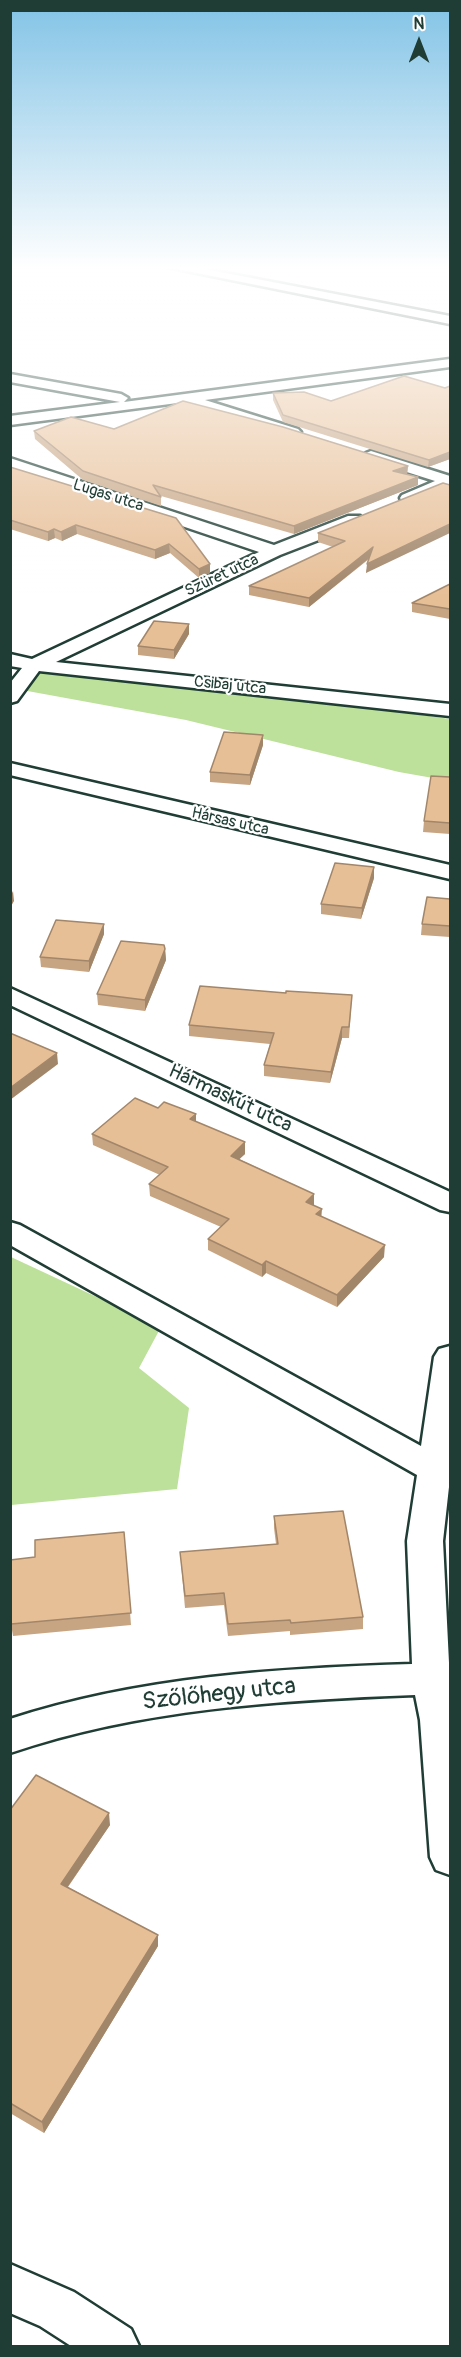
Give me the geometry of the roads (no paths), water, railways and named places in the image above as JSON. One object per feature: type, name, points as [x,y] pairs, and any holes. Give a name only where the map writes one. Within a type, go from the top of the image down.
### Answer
[{"type":"street","points":[[10,421],[348,376]]},
{"type":"street","points":[[10,378],[146,402]]},
{"type":"street","points":[[183,397],[306,436]]},
{"type":"street","points":[[361,453],[450,481]]},
{"type":"street","name":"Lugas utca","points":[[10,463],[274,551]]},
{"type":"street","points":[[395,503],[450,481]]},
{"type":"street","name":"Szüret utca","points":[[10,697],[34,665],[274,551],[373,512]]},
{"type":"street","name":"Csibaj utca","points":[[10,660],[34,665],[450,710]]},
{"type":"street","name":"Hársas utca","points":[[10,769],[450,872]]},
{"type":"street","name":"Hármaskút utca","points":[[10,995],[450,1203]]},
{"type":"street","points":[[10,1232],[436,1470]]},
{"type":"street","points":[[450,1357],[425,1541],[431,1679],[445,1720],[450,1857]]},
{"type":"street","name":"Szőlőhegy utca","points":[[10,1736],[46,1723],[125,1705],[340,1682],[431,1679]]},
{"type":"street","points":[[10,2288],[57,2309],[114,2346]]}]
